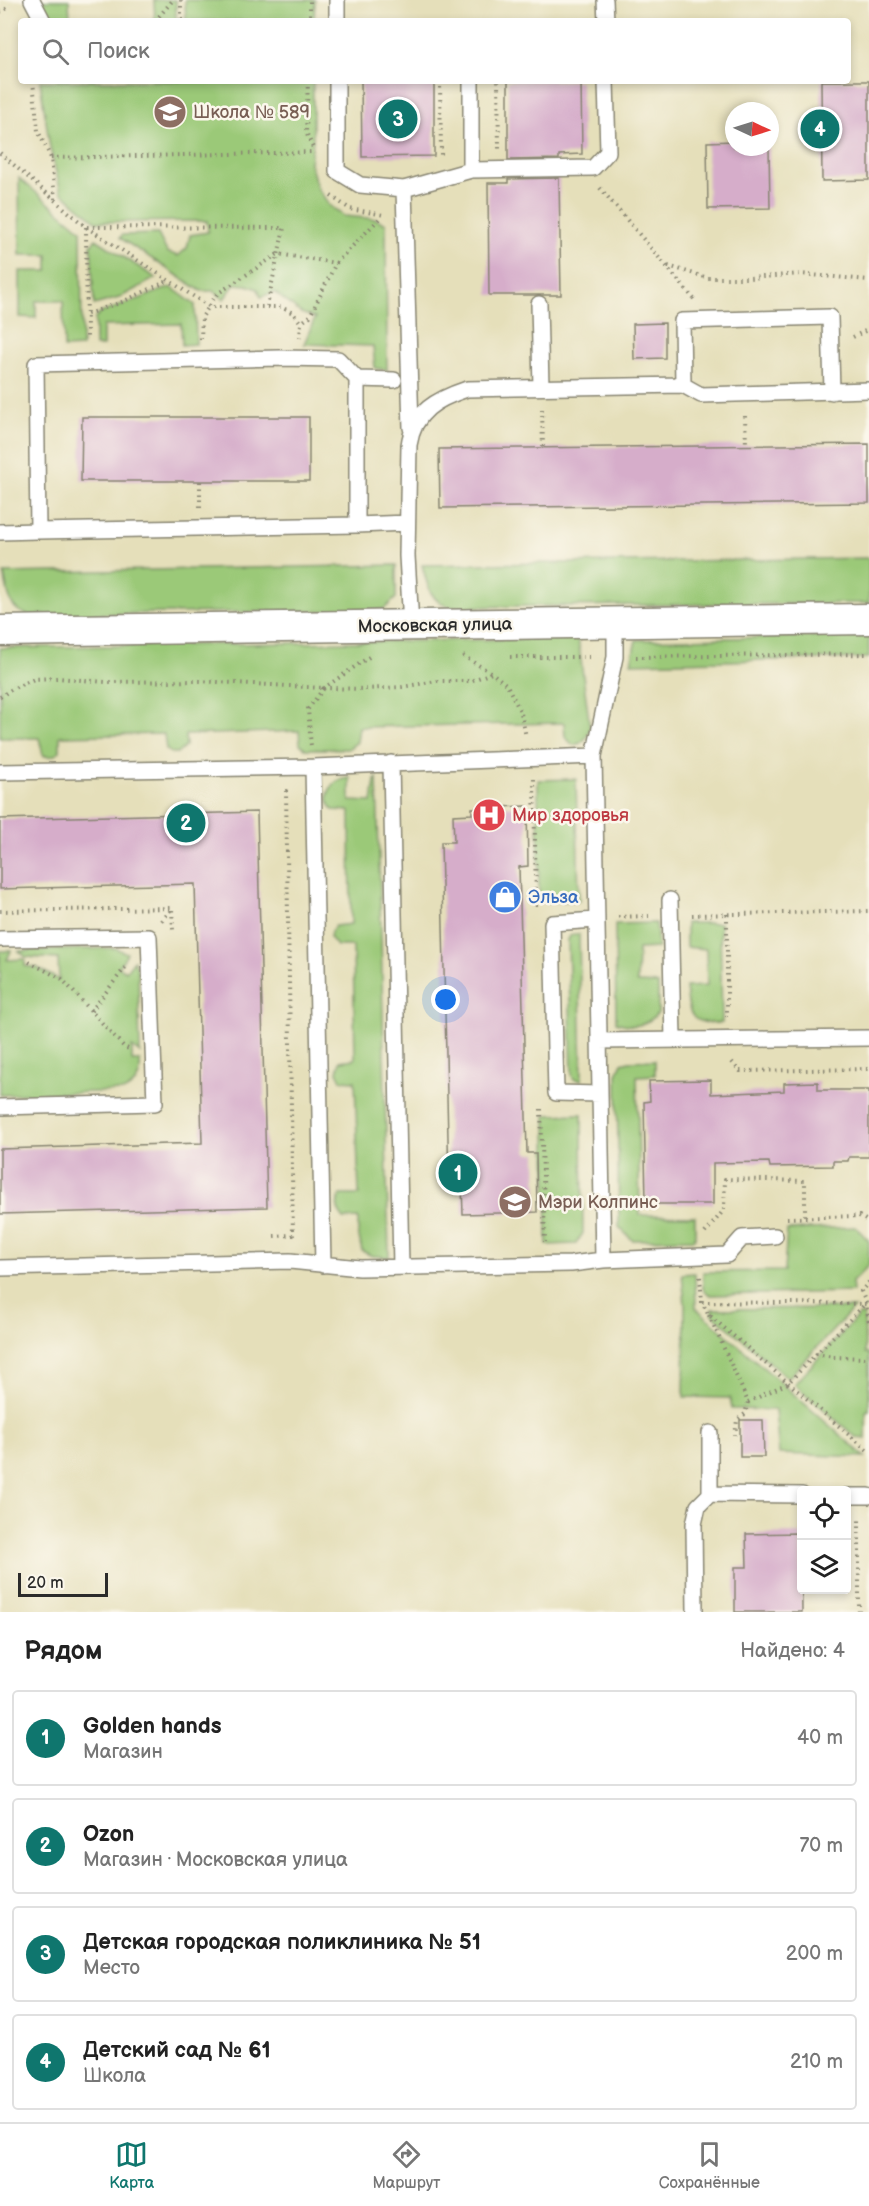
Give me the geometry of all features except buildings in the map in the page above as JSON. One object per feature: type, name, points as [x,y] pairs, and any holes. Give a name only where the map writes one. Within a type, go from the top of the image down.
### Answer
[{"type":"street","name":"Московская улица","points":[[0,631],[869,619]]},
{"type":"lane","points":[[32,0],[41,18]]},
{"type":"lane","points":[[337,0],[337,18]]},
{"type":"lane","points":[[605,0],[606,18]]},
{"type":"lane","points":[[337,84],[337,171],[360,185],[404,189],[471,170],[593,168],[608,152],[606,84]]},
{"type":"lane","points":[[471,84],[471,170]]},
{"type":"lane","points":[[404,189],[411,428],[408,455],[407,523],[411,625]]},
{"type":"lane","points":[[539,304],[541,387]]},
{"type":"lane","points":[[682,385],[682,321],[830,317],[832,392]]},
{"type":"lane","points":[[38,531],[36,364],[298,359],[338,359],[357,379],[357,525]]},
{"type":"lane","points":[[357,379],[394,380]]},
{"type":"lane","points":[[411,428],[425,411],[443,397],[467,389],[682,385],[701,395],[869,390]]},
{"type":"lane","points":[[0,532],[407,523]]},
{"type":"lane","points":[[603,1260],[594,756],[615,657],[615,623]]},
{"type":"lane","points":[[0,772],[313,766],[594,756]]},
{"type":"lane","points":[[391,763],[401,1267]]},
{"type":"lane","points":[[313,766],[323,1265]]},
{"type":"lane","points":[[669,900],[673,1040]]},
{"type":"lane","points":[[596,920],[552,923],[556,1093],[600,1094]]},
{"type":"lane","points":[[0,1107],[155,1103],[149,937],[4,939]]},
{"type":"lane","points":[[599,1041],[869,1038]]},
{"type":"lane","points":[[0,1268],[290,1261],[360,1268],[571,1263],[727,1255],[742,1238],[775,1236]]},
{"type":"lane","points":[[695,1612],[694,1524],[698,1506],[710,1494],[710,1433]]},
{"type":"lane","points":[[710,1494],[797,1495]]},
{"type":"lane","points":[[851,1496],[867,1496]]},
{"type":"path","points":[[158,18],[173,0]]},
{"type":"path","points":[[181,0],[181,18]]},
{"type":"path","points":[[310,0],[310,18]]},
{"type":"path","points":[[33,84],[38,131],[51,158],[55,200]]},
{"type":"path","points":[[308,84],[306,132],[315,152],[316,162]]},
{"type":"path","points":[[433,162],[441,155],[440,84]]},
{"type":"path","points":[[498,84],[499,160]]},
{"type":"path","points":[[51,158],[315,152]]},
{"type":"path","points":[[0,153],[86,227],[210,306],[281,307],[293,313],[301,323],[298,359]]},
{"type":"path","points":[[583,168],[712,320]]},
{"type":"path","points":[[328,192],[350,209],[384,214],[389,222]]},
{"type":"path","points":[[301,323],[310,316],[336,263],[384,214]]},
{"type":"path","points":[[86,227],[284,228],[267,306]]},
{"type":"path","points":[[86,227],[88,363]]},
{"type":"path","points":[[210,306],[217,294],[278,254],[336,263]]},
{"type":"path","points":[[667,266],[708,278],[750,278],[800,274],[869,280]]},
{"type":"path","points":[[87,314],[122,302],[170,280]]},
{"type":"path","points":[[541,387],[543,448]]},
{"type":"path","points":[[745,395],[746,445]]},
{"type":"path","points":[[531,411],[554,411]]},
{"type":"path","points":[[200,481],[200,514]]},
{"type":"path","points":[[313,766],[308,709],[324,688],[411,625]]},
{"type":"path","points":[[0,697],[34,679],[58,678],[105,682],[200,681],[366,689],[437,681],[470,681],[492,672],[507,685],[521,712],[530,758]]},
{"type":"path","points":[[270,1236],[293,1235],[286,792],[274,792]]},
{"type":"path","points":[[0,911],[172,908],[173,943]]},
{"type":"path","points":[[727,914],[728,1056],[740,1071],[869,1069]]},
{"type":"path","points":[[4,939],[18,956],[62,979],[124,1047],[154,1060]]},
{"type":"path","points":[[698,1241],[724,1210],[725,1179],[805,1181],[805,1217]]},
{"type":"path","points":[[775,1236],[788,1217],[859,1216],[869,1222]]},
{"type":"path","points":[[700,1272],[702,1302],[748,1402],[788,1383],[867,1304]]},
{"type":"path","points":[[869,1282],[861,1291],[867,1304],[869,1322]]},
{"type":"path","points":[[702,1302],[867,1304]]},
{"type":"path","points":[[708,1314],[869,1452]]},
{"type":"path","points":[[816,1354],[869,1358]]},
{"type":"path","points":[[859,1612],[859,1513],[867,1496]]},
{"type":"green space","points":[[41,0],[69,0],[70,18],[51,18]]},
{"type":"green space","points":[[154,0],[176,0],[176,18],[155,18]]},
{"type":"green space","points":[[185,0],[315,0],[314,18],[186,18]]},
{"type":"green space","points":[[40,84],[313,84],[313,141],[310,163],[317,187],[329,205],[344,216],[376,219],[386,224],[387,370],[375,368],[373,346],[304,344],[315,318],[301,313],[274,292],[261,297],[258,289],[235,284],[224,299],[213,291],[201,291],[120,238],[122,235],[158,234],[167,252],[178,256],[187,248],[190,235],[208,232],[207,221],[97,222],[61,192],[50,148]]},
{"type":"green space","points":[[19,178],[81,230],[82,347],[64,348],[63,301],[36,301],[36,318],[20,317],[20,271],[48,271],[48,255],[20,255]]},
{"type":"green space","points":[[96,239],[156,278],[119,298],[94,305],[91,245]]},
{"type":"green space","points":[[171,287],[195,305],[196,344],[182,345],[181,324],[103,326],[103,346],[95,346],[95,318],[101,313]]},
{"type":"green space","points":[[869,558],[869,603],[451,607],[438,601],[430,592],[422,565]]},
{"type":"green space","points":[[396,565],[396,598],[384,609],[376,610],[29,615],[16,609],[12,604],[4,573]]},
{"type":"green space","points":[[869,635],[869,658],[631,663],[636,640]]},
{"type":"green space","points":[[578,638],[590,728],[580,743],[573,745],[565,737],[564,723],[359,727],[357,742],[348,749],[306,749],[300,744],[299,731],[185,735],[186,746],[178,753],[171,753],[166,749],[164,734],[60,736],[60,751],[47,756],[43,755],[39,738],[0,738],[0,648]]},
{"type":"green space","points":[[350,778],[350,801],[372,802],[377,778],[389,1257],[372,1256],[362,1251],[358,1218],[344,1219],[338,1207],[341,1195],[359,1195],[355,1081],[341,1080],[337,1072],[340,1061],[355,1059],[353,946],[337,946],[330,937],[335,926],[351,924],[350,811],[333,810],[328,794],[338,781]]},
{"type":"green space","points":[[576,779],[579,901],[539,902],[538,780]]},
{"type":"green space","points":[[656,923],[658,948],[638,949],[637,983],[658,984],[658,1013],[644,1024],[628,1025],[616,1022],[615,924]]},
{"type":"green space","points":[[686,923],[720,923],[722,1023],[697,1020],[690,1012],[686,987],[707,986],[706,949],[686,947]]},
{"type":"green space","points":[[574,934],[579,934],[582,1080],[574,1079],[572,1075],[568,940]]},
{"type":"green space","points":[[115,948],[127,953],[119,967],[126,971],[134,960],[138,972],[140,1053],[132,1047],[132,1061],[140,1061],[140,1071],[136,1082],[125,1091],[0,1095],[0,951],[11,951],[7,960],[25,959],[25,966],[38,968],[59,980],[58,959],[26,957],[19,951]]},
{"type":"green space","points":[[655,1060],[655,1075],[637,1076],[640,1215],[695,1216],[695,1239],[632,1240],[619,1227],[617,1074],[622,1063]]},
{"type":"green space","points":[[582,1114],[583,1233],[576,1244],[547,1245],[546,1115]]},
{"type":"green space","points":[[856,1227],[869,1241],[869,1265],[852,1282],[853,1292],[710,1295],[703,1289],[703,1272],[784,1271],[787,1230]]},
{"type":"green space","points":[[695,1273],[696,1308],[865,1457],[779,1454],[775,1410],[732,1409],[730,1398],[684,1397],[685,1305],[682,1274]]},
{"type":"green space","points":[[854,1308],[788,1378],[712,1314],[712,1309]]},
{"type":"green space","points":[[859,1315],[864,1315],[865,1353],[869,1354],[869,1410],[866,1411],[866,1439],[857,1438],[794,1384]]},
{"type":"place","name":"Школа № 589","points":[[170,112]]},
{"type":"place","name":"Детская городская поликлиника № 51","points":[[398,119]]},
{"type":"place","name":"Детский сад № 61","points":[[820,129]]},
{"type":"place","name":"Мир здоровья","points":[[489,815]]},
{"type":"place","name":"Ozon","points":[[186,823]]},
{"type":"place","name":"Эльза","points":[[505,897]]},
{"type":"place","name":"Golden hands","points":[[458,1173]]},
{"type":"place","name":"Мэри Колпинс","points":[[515,1202]]}]
